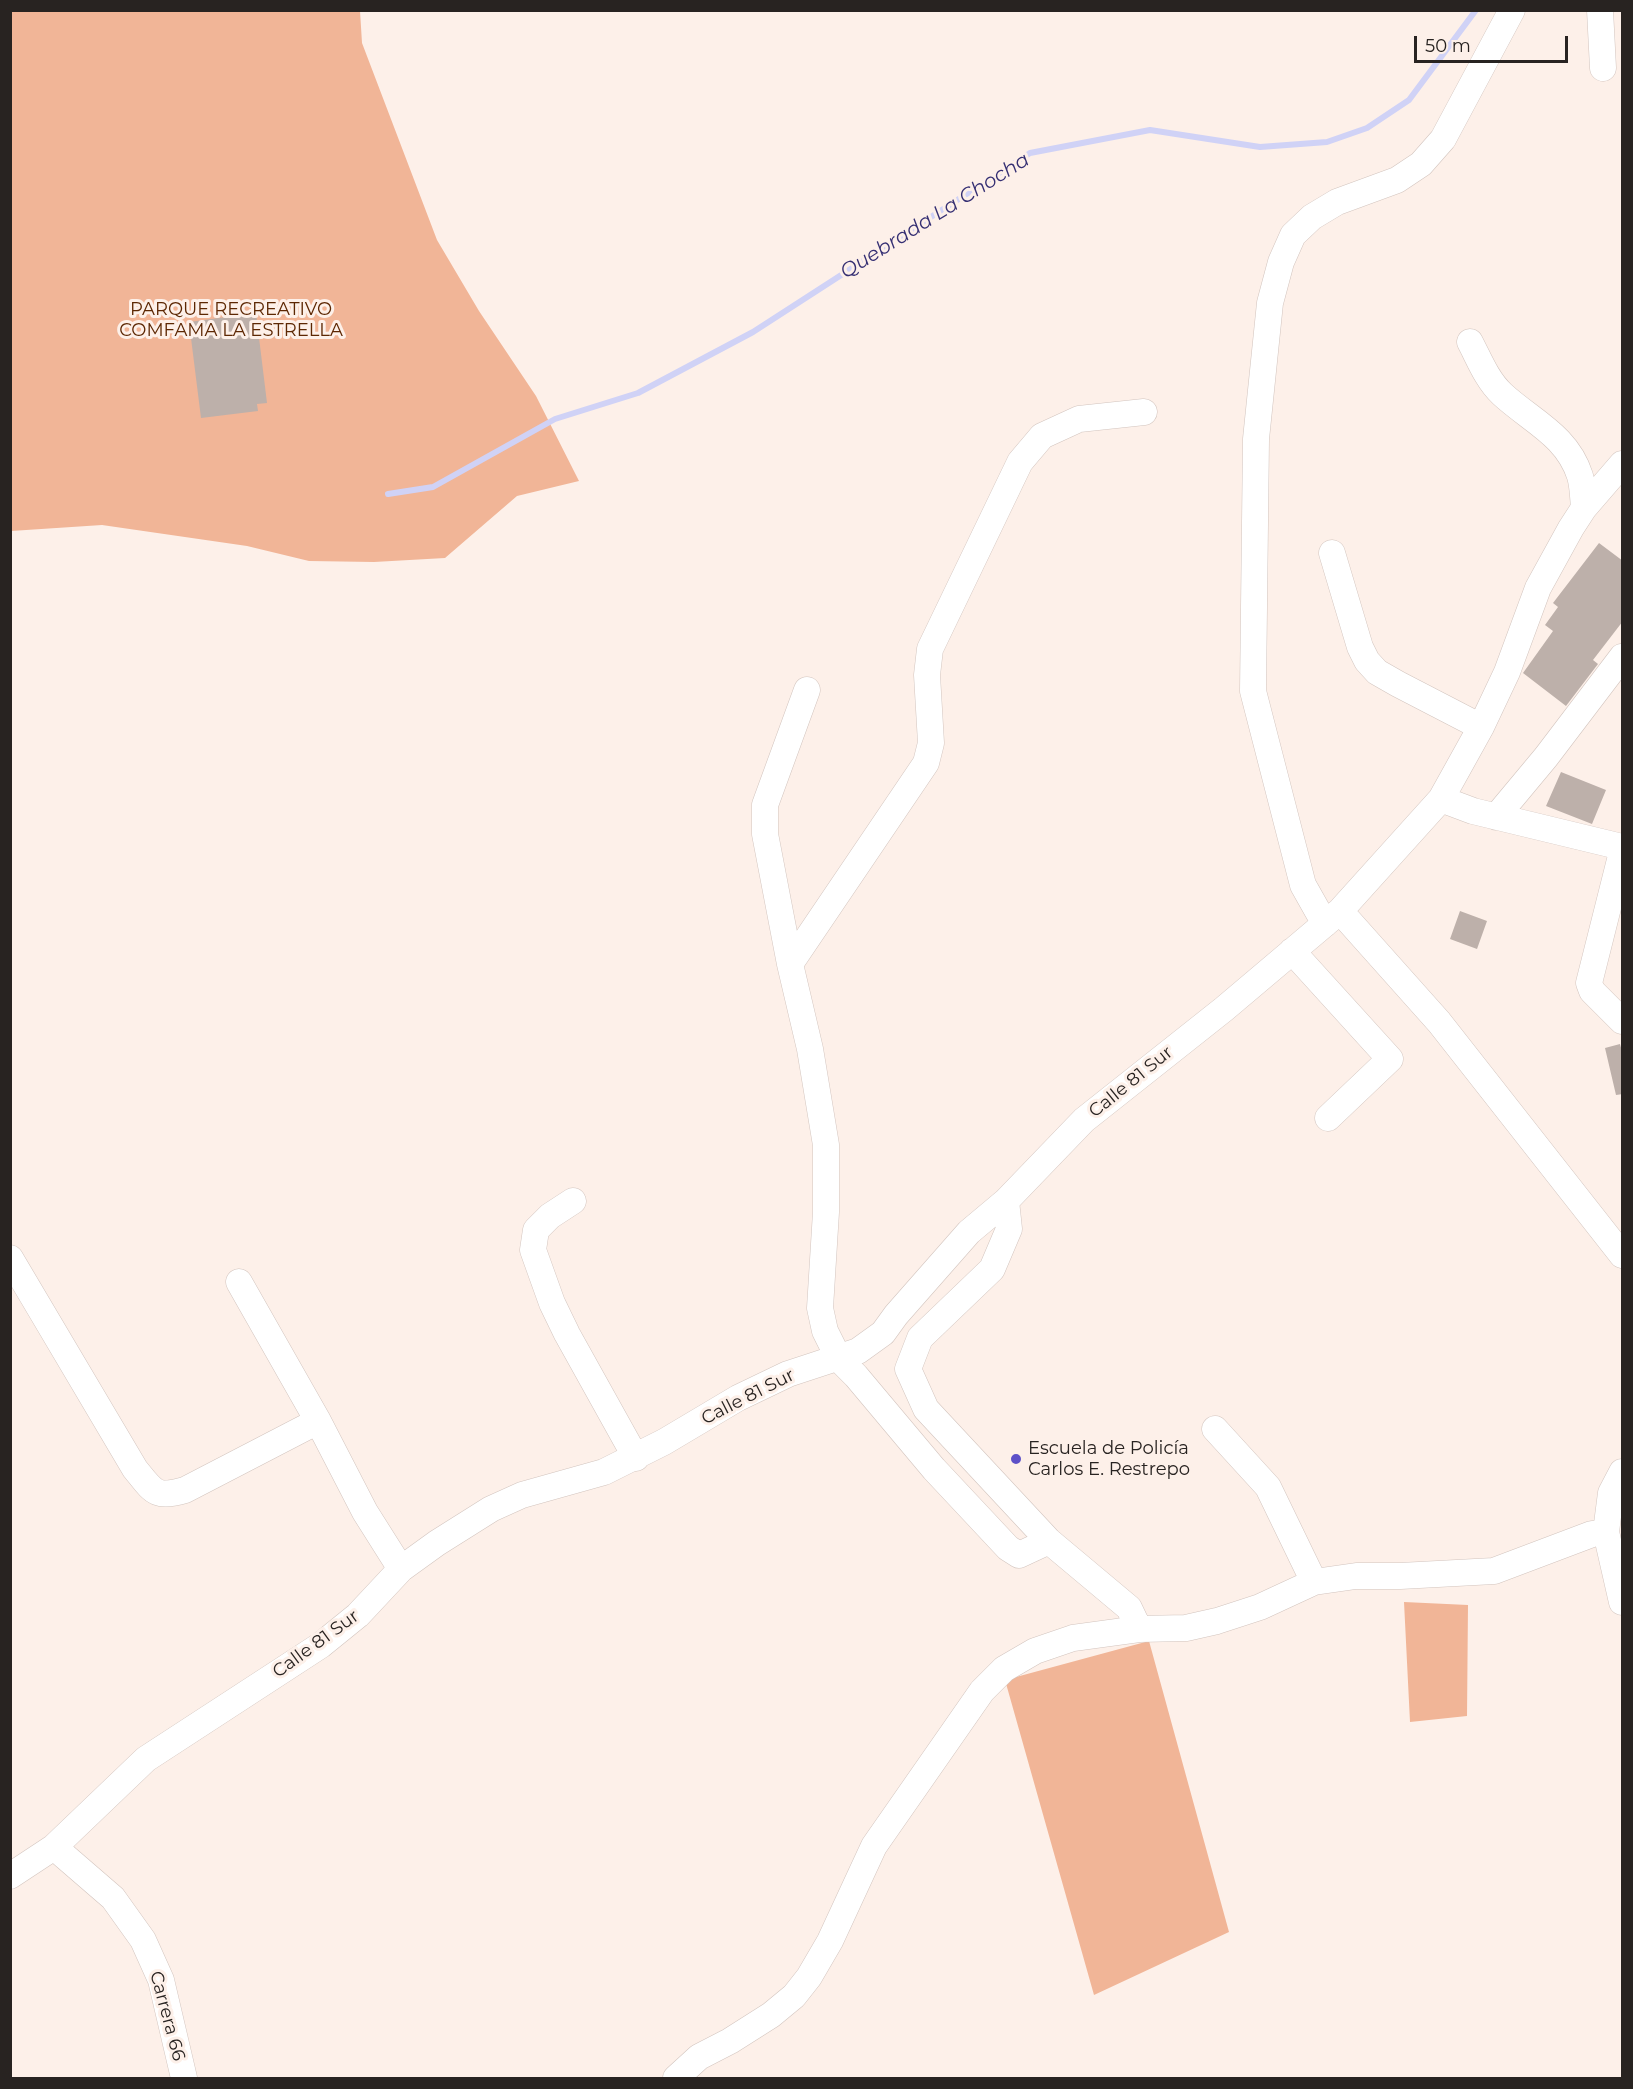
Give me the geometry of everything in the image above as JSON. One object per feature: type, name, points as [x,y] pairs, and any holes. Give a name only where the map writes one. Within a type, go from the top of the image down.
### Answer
[{"type":"street","points":[[1512,10],[1443,139],[1421,165],[1397,180],[1337,202],[1312,217],[1293,235],[1281,262],[1270,303],[1256,439],[1253,691],[1303,885],[1332,917],[1439,1022],[1623,1255]]},
{"type":"street","points":[[1600,10],[1603,68]]},
{"type":"street","points":[[1470,342],[1491,382],[1500,393],[1564,444],[1575,461],[1581,479],[1584,508]]},
{"type":"street","points":[[790,963],[926,763],[931,743],[927,675],[930,649],[1020,462],[1042,436],[1079,419],[1144,412]]},
{"type":"street","name":"Calle 81 Sur","points":[[10,1876],[54,1847],[146,1759],[321,1645],[358,1615],[401,1569],[436,1543],[491,1509],[522,1495],[604,1472],[636,1458],[738,1398],[788,1374],[858,1351],[883,1333],[969,1232],[1006,1201],[1084,1120],[1224,1009],[1332,917],[1440,799],[1507,672],[1538,588],[1584,508],[1623,464]]},
{"type":"street","points":[[1332,553],[1360,647],[1367,661],[1377,672],[1480,727]]},
{"type":"street","points":[[1496,817],[1623,657]]},
{"type":"street","points":[[807,690],[765,805],[765,834],[790,963],[810,1049],[826,1145],[826,1212],[820,1308],[825,1331],[839,1359],[934,1468],[1008,1548],[1019,1555],[1049,1541]]},
{"type":"street","points":[[1440,799],[1473,811],[1623,849],[1589,983],[1592,991],[1623,1021]]},
{"type":"street","points":[[1292,951],[1390,1059],[1328,1118]]},
{"type":"street","points":[[573,1201],[550,1216],[536,1230],[533,1251],[567,1334],[636,1458]]},
{"type":"street","points":[[1006,1201],[1009,1229],[992,1269],[920,1338],[908,1369],[926,1409],[1049,1541],[1129,1608],[1138,1629]]},
{"type":"street","points":[[10,1258],[135,1468],[160,1494],[186,1490],[318,1421]]},
{"type":"street","points":[[239,1282],[318,1421],[365,1512],[401,1569]]},
{"type":"street","points":[[1215,1430],[1268,1487],[1314,1582]]},
{"type":"street","points":[[1622,1596],[1606,1532],[1611,1493],[1623,1472]]},
{"type":"street","points":[[676,2079],[699,2057],[771,2015],[794,1996],[809,1977],[830,1941],[874,1846],[982,1692],[1004,1669],[1035,1651],[1072,1638],[1138,1629],[1186,1628],[1217,1621],[1260,1607],[1314,1582],[1356,1576],[1494,1571],[1592,1534],[1606,1532]]},
{"type":"street","name":"Carrera 66","points":[[54,1847],[113,1898],[143,1940],[161,1980],[184,2079]]},
{"type":"green space","name":"PARQUE RECREATIVO COMFAMA LA ESTRELLA","points":[[10,11],[360,11],[362,43],[437,240],[479,311],[536,396],[579,481],[517,496],[445,558],[374,562],[309,561],[247,546],[102,525],[11,531]]},
{"type":"green space","points":[[1404,1602],[1468,1605],[1467,1716],[1410,1722]]},
{"type":"green space","points":[[1149,1641],[1229,1932],[1094,1995],[1005,1680]]},
{"type":"building","points":[[256,313],[267,403],[257,404],[258,411],[201,418],[189,322]]},
{"type":"building","points":[[1599,543],[1623,561],[1623,621],[1593,660],[1598,664],[1566,706],[1523,673],[1553,631],[1545,625],[1558,607],[1553,603]]},
{"type":"building","points":[[1561,772],[1606,790],[1592,824],[1546,806]]},
{"type":"building","points":[[1460,911],[1487,921],[1477,949],[1450,939]]},
{"type":"building","points":[[1620,1044],[1623,1055],[1623,1094],[1616,1095],[1605,1048]]},
{"type":"waterway","name":"Quebrada La Chocha","points":[[388,494],[433,487],[555,419],[638,393],[753,332],[1030,153],[1150,130],[1260,147],[1327,142],[1367,128],[1409,100],[1476,10]]},
{"type":"place","name":"Escuela de Policía Carlos E. Restrepo","points":[[1016,1459]]}]
